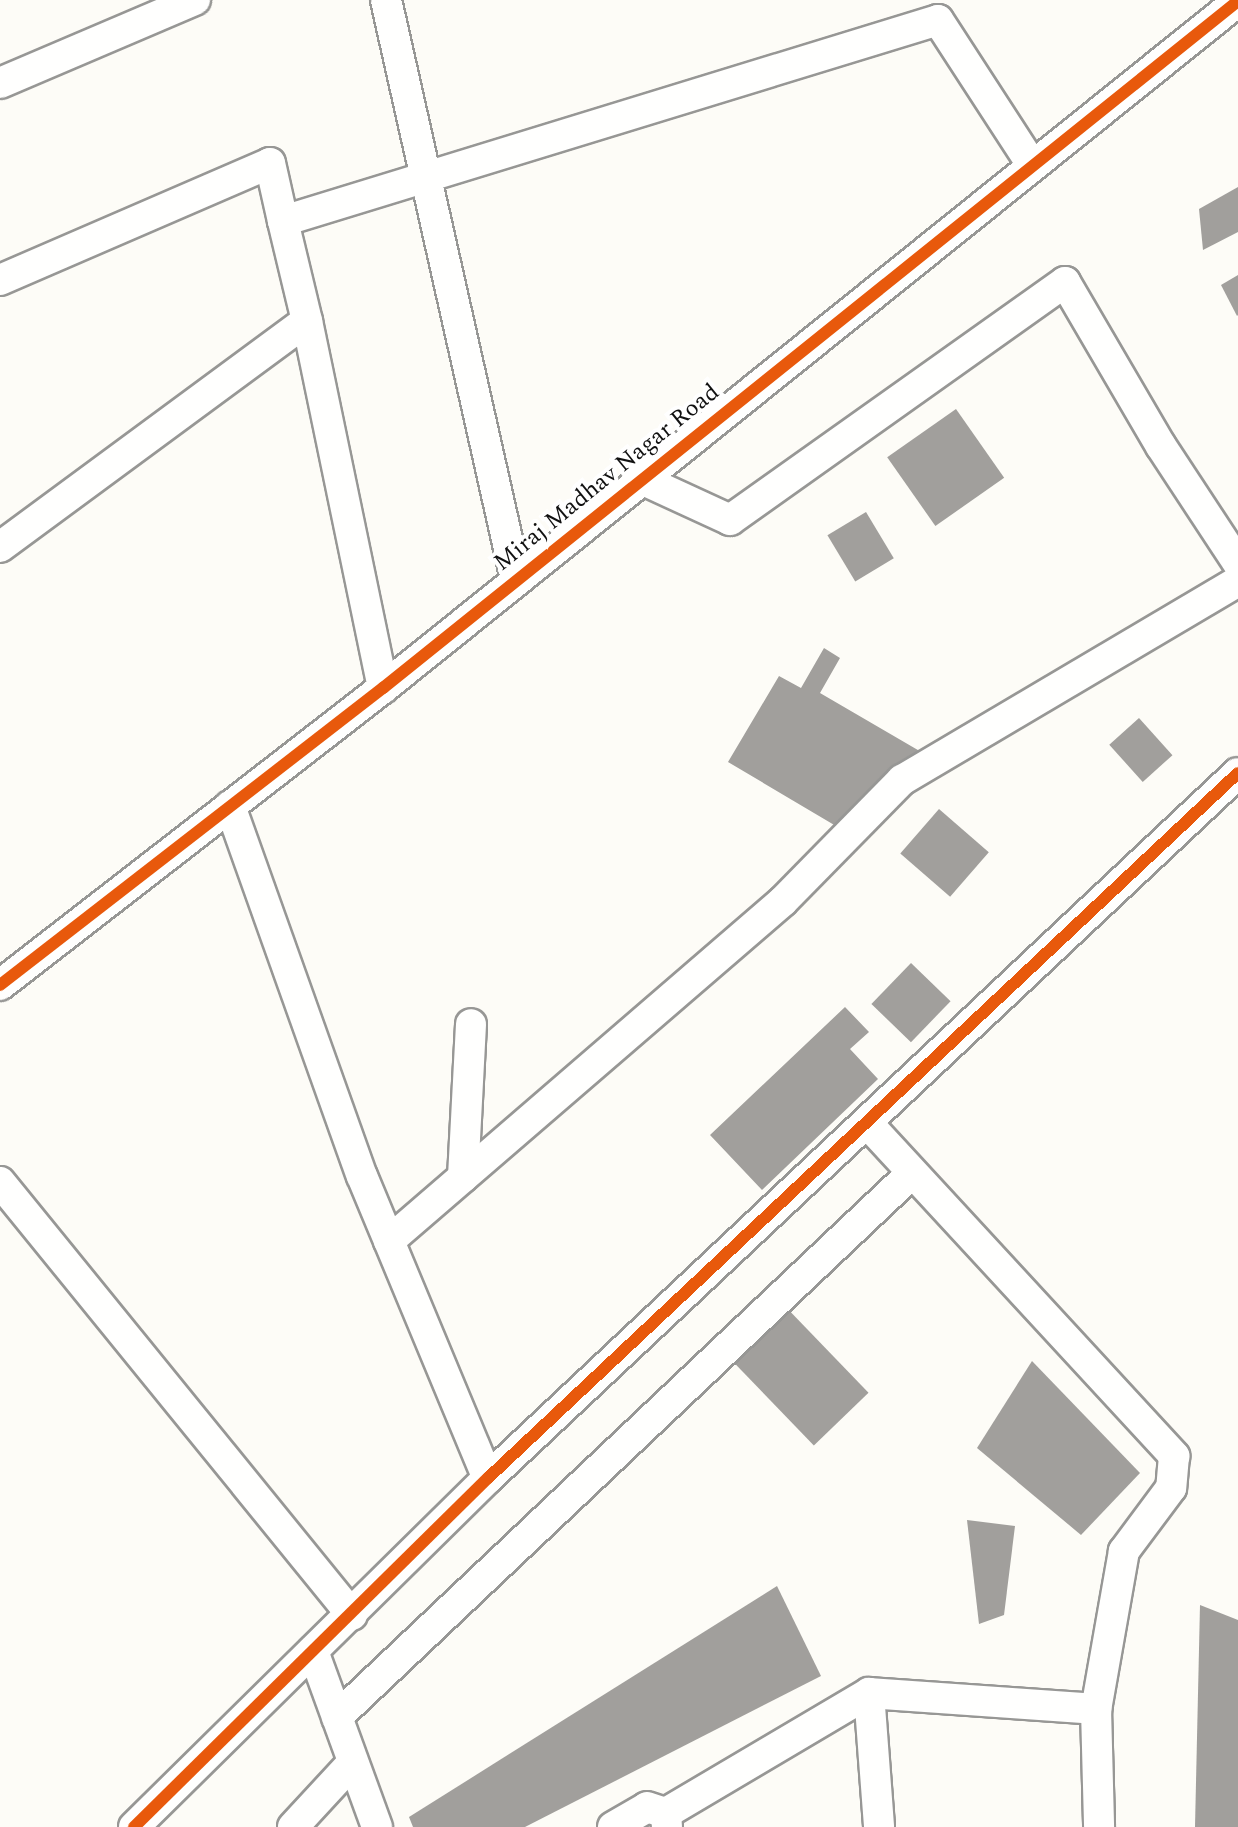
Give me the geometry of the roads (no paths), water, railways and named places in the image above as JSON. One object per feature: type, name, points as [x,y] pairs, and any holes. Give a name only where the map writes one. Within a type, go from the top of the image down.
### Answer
[{"type":"street","points":[[0,83],[195,0]]},
{"type":"street","points":[[386,0],[516,579]]},
{"type":"street","name":"Miraj Madhav Nagar Road","points":[[0,985],[383,688],[1032,165],[1237,5]]},
{"type":"street","points":[[283,221],[938,20],[1032,165]]},
{"type":"street","points":[[0,280],[270,163],[307,321],[383,688]]},
{"type":"street","points":[[641,479],[730,520],[1065,282],[1161,446],[1238,563]]},
{"type":"street","points":[[0,547],[307,321]]},
{"type":"street","points":[[389,1241],[783,901],[902,780],[1238,581]]},
{"type":"street","points":[[134,1827],[488,1478],[1235,779]]},
{"type":"street","points":[[230,806],[389,1241],[488,1478]]},
{"type":"street","points":[[463,1177],[471,1024]]},
{"type":"street","points":[[868,1124],[1174,1456],[1171,1488],[1124,1551],[1096,1709],[1099,1827]]},
{"type":"street","points":[[337,1717],[912,1173]]},
{"type":"street","points":[[0,1182],[352,1615]]},
{"type":"street","points":[[313,1651],[377,1827]]},
{"type":"street","points":[[613,1827],[647,1807],[666,1820],[869,1693],[1096,1709]]},
{"type":"street","points":[[869,1693],[879,1827]]},
{"type":"street","points":[[293,1827],[353,1762]]}]
